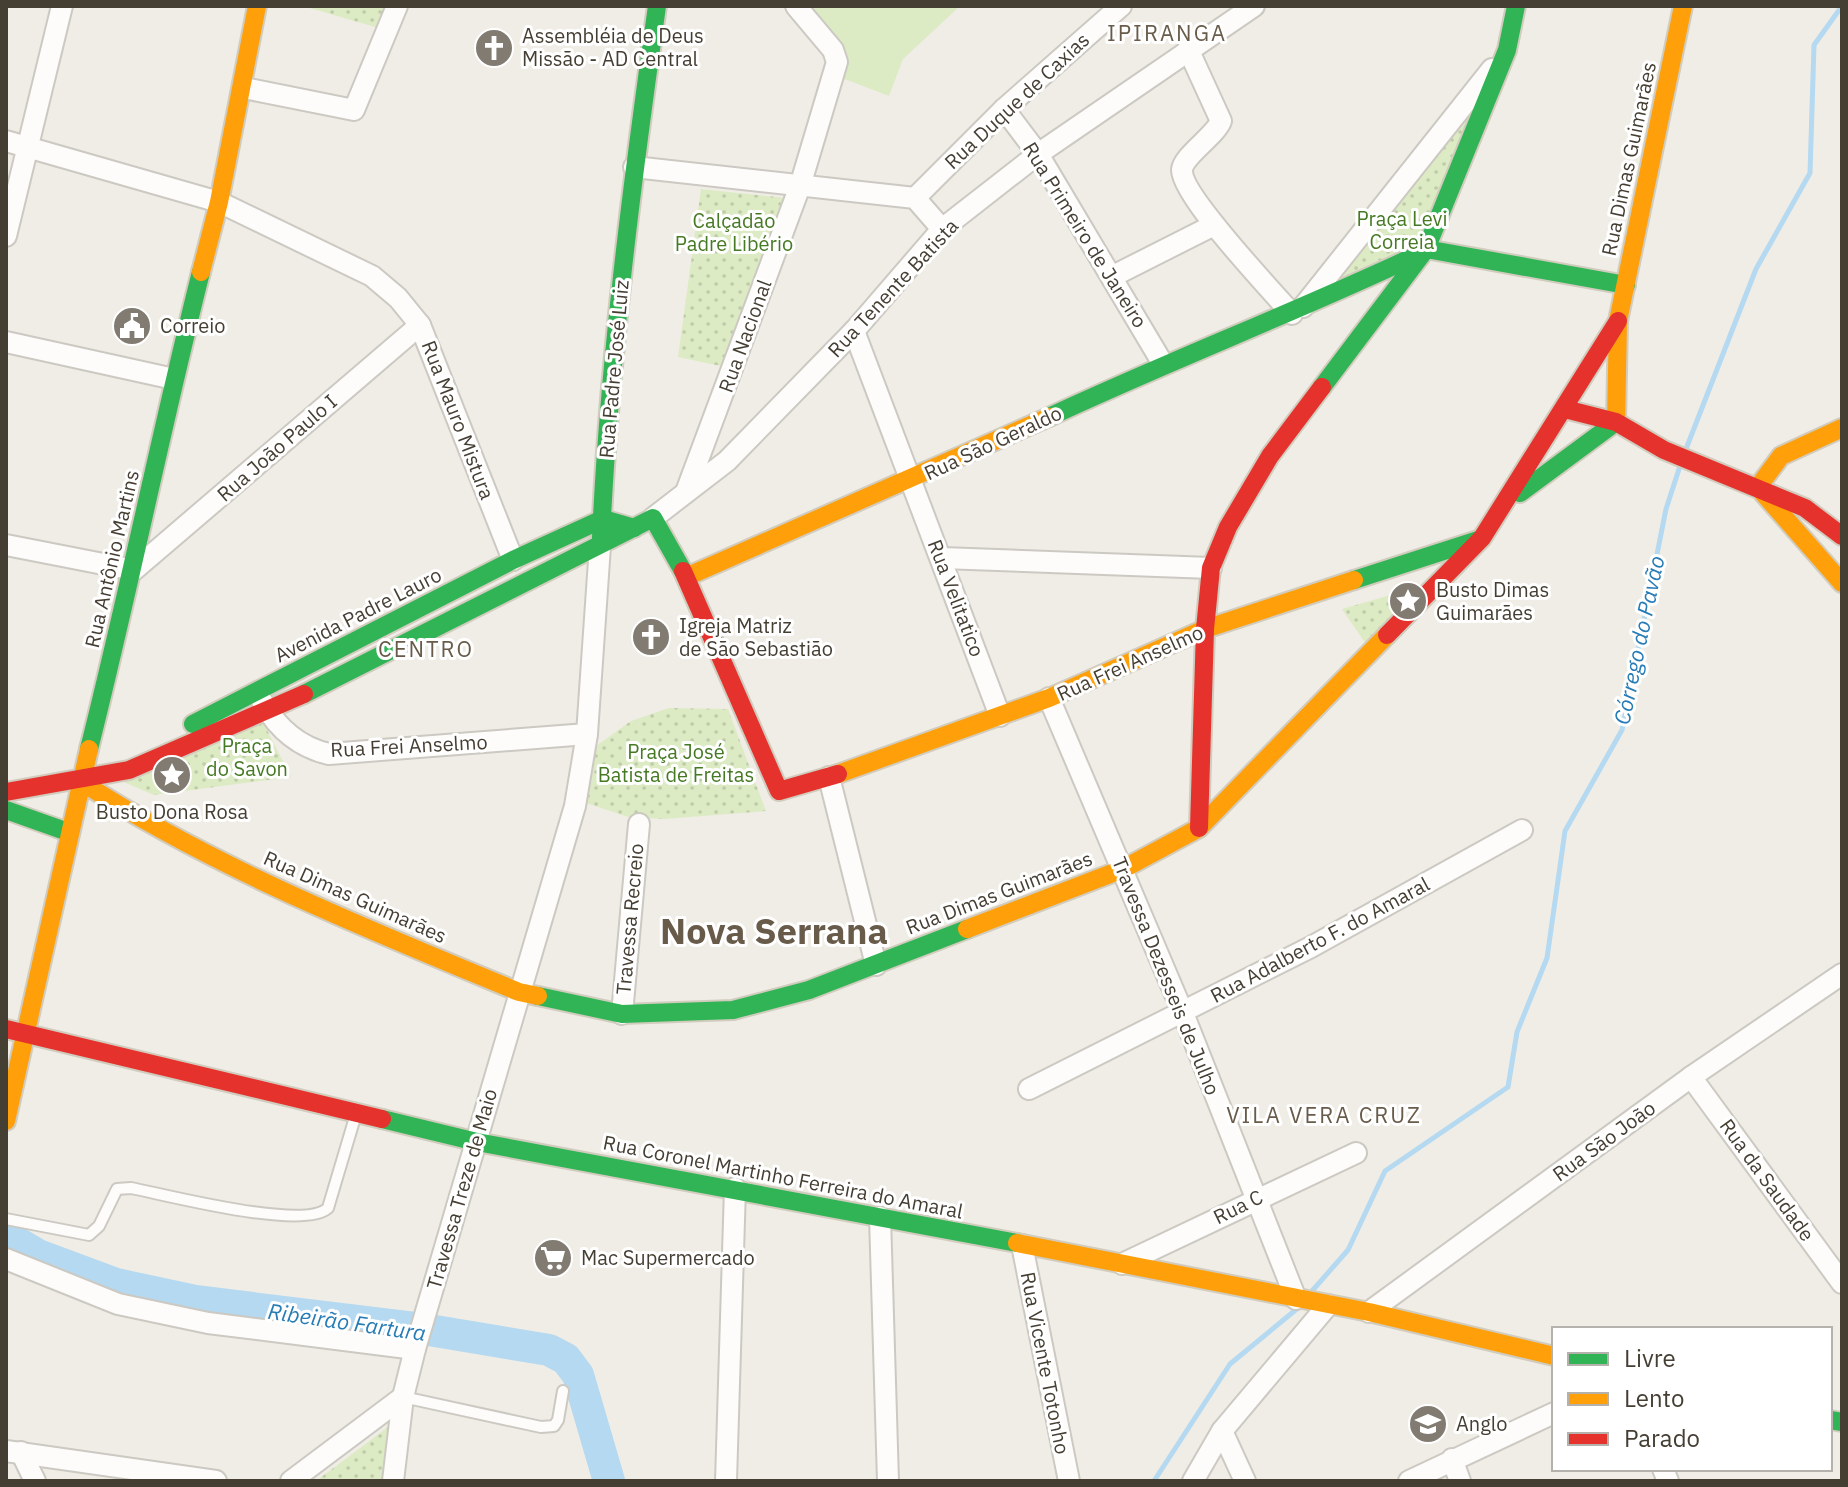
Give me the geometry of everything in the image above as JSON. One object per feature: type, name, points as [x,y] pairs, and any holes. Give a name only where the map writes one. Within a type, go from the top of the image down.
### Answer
[{"type":"street","points":[[6,236],[62,6]]},
{"type":"street","name":"Rua Antônio Martins","points":[[6,1121],[15,1031],[134,570],[174,379],[244,88],[257,6]]},
{"type":"street","points":[[244,88],[354,110],[397,6]]},
{"type":"street","name":"Rua Padre José Luiz","points":[[587,734],[603,519],[607,406],[634,167],[657,6]]},
{"type":"street","name":"Rua Nacional","points":[[686,492],[800,186],[837,62],[833,50],[796,6]]},
{"type":"street","name":"Rua Duque de Caxias","points":[[915,198],[1004,109],[1121,6]]},
{"type":"street","name":"Rua Tenente Batista","points":[[644,523],[727,461],[854,331],[942,229],[1038,154],[1254,6]]},
{"type":"street","points":[[1199,828],[1205,629],[1211,568],[1228,527],[1270,456],[1426,249],[1507,50],[1516,6]]},
{"type":"street","name":"Rua Dimas Guimarães","points":[[1506,503],[1616,422],[1618,321],[1683,6]]},
{"type":"street","points":[[1188,49],[1221,121],[1185,164],[1183,175],[1214,225],[1296,312],[1507,50]]},
{"type":"street","name":"Rua Primeiro de Janeiro","points":[[1004,109],[1038,154],[1163,364]]},
{"type":"street","name":"Rua Mauro Mistura","points":[[6,141],[219,202],[372,276],[398,298],[420,325],[513,560]]},
{"type":"street","points":[[634,167],[915,198],[942,229]]},
{"type":"street","points":[[1113,276],[1214,225]]},
{"type":"street","points":[[1426,249],[1626,285]]},
{"type":"street","name":"Rua São Geraldo","points":[[686,577],[910,481],[1163,364],[1296,312],[1426,249]]},
{"type":"street","name":"Rua Dimas Guimarães","points":[[80,781],[151,827],[379,934],[519,992],[622,1014],[733,1010],[809,990],[1123,869],[1199,828],[1482,538],[1618,321]]},
{"type":"street","name":"Rua João Paulo I","points":[[134,570],[420,325]]},
{"type":"street","name":"Rua Velitatico","points":[[854,331],[1000,716]]},
{"type":"street","points":[[6,342],[174,379]]},
{"type":"street","points":[[1565,409],[1616,422],[1664,450],[1805,508],[1842,536]]},
{"type":"street","points":[[1758,487],[1781,456],[1842,428]]},
{"type":"street","points":[[1758,487],[1842,583]]},
{"type":"street","points":[[603,519],[644,523],[686,577]]},
{"type":"street","name":"Avenida Padre Lauro","points":[[108,773],[132,755],[513,560],[603,519]]},
{"type":"street","name":"Avenida Padre Lauro","points":[[6,792],[129,770],[268,712],[644,523]]},
{"type":"street","name":"Rua Frei Anselmo","points":[[686,577],[779,791],[829,777],[1049,698],[1205,629],[1482,538]]},
{"type":"street","points":[[6,545],[134,570]]},
{"type":"street","points":[[942,558],[1211,568]]},
{"type":"street","name":"Rua Frei Anselmo","points":[[257,692],[268,712],[307,749],[329,754],[587,734]]},
{"type":"street","name":"Travessa Dezesseis de Julho","points":[[1049,698],[1183,1013],[1296,1300]]},
{"type":"street","name":"Travessa Treze de Maio","points":[[393,1481],[403,1397],[417,1343],[575,806],[587,734]]},
{"type":"street","points":[[829,777],[876,965]]},
{"type":"street","points":[[6,810],[68,832]]},
{"type":"street","name":"Travessa Recreio","points":[[622,1014],[639,824]]},
{"type":"street","name":"Rua Adalberto F. do Amaral","points":[[1029,1089],[1183,1013],[1522,830]]},
{"type":"street","name":"Rua São João","points":[[1369,1312],[1691,1077],[1842,974]]},
{"type":"street","name":"Rua Coronel Martinho Ferreira do Amaral","points":[[15,1031],[477,1142],[735,1188],[1369,1312],[1552,1356]]},
{"type":"street","name":"Rua da Saudade","points":[[1691,1077],[1842,1282]]},
{"type":"street","name":"Rua C","points":[[1122,1264],[1356,1153]]},
{"type":"street","points":[[726,1481],[735,1188]]},
{"type":"street","points":[[880,1217],[888,1481]]},
{"type":"street","name":"Rua Vicente Totonho","points":[[1022,1245],[1064,1479]]},
{"type":"street","points":[[6,1259],[118,1304],[208,1323],[417,1343]]},
{"type":"street","points":[[1193,1481],[1222,1431],[1328,1305]]},
{"type":"street","points":[[291,1481],[403,1397]]},
{"type":"street","points":[[1409,1481],[1552,1414]]},
{"type":"street","points":[[1222,1431],[1245,1481]]},
{"type":"street","points":[[14,1451],[140,1476],[216,1481]]},
{"type":"street","points":[[14,1451],[35,1481]]},
{"type":"street","points":[[1452,1459],[1460,1481]]},
{"type":"lane","points":[[6,1219],[89,1235],[99,1226],[117,1189],[131,1188],[262,1214],[309,1218],[328,1208],[357,1112]]},
{"type":"lane","points":[[403,1397],[541,1427],[554,1426],[558,1420],[563,1391]]},
{"type":"green space","points":[[303,6],[393,6],[385,30]]},
{"type":"green space","points":[[806,6],[960,6],[903,59],[889,96],[834,75],[846,53]]},
{"type":"green space","name":"Praça Levi Correia","points":[[1506,51],[1423,251],[1305,306]]},
{"type":"green space","name":"Calçadão Padre Libério","points":[[701,189],[786,198],[730,368],[678,357]]},
{"type":"green space","points":[[1439,581],[1370,650],[1342,609]]},
{"type":"green space","name":"Praça José Batista de Freitas","points":[[669,708],[728,709],[766,811],[664,819],[628,817],[586,803],[596,746],[631,721]]},
{"type":"green space","name":"Praça do Savon","points":[[263,722],[291,777],[154,795],[121,781]]},
{"type":"green space","points":[[396,1421],[386,1481],[316,1481]]},
{"type":"waterway","name":"Córrego do Pavão","points":[[1686,449],[1756,269],[1810,173],[1814,45],[1842,6]]},
{"type":"waterway","name":"Córrego do Pavão","points":[[1312,1291],[1348,1250],[1385,1171],[1508,1087],[1517,1032],[1547,958],[1565,831],[1622,730],[1666,509],[1680,466]]},
{"type":"waterway","name":"Ribeirão Fartura","points":[[6,1236],[38,1255],[116,1284],[195,1301],[423,1329],[549,1350],[566,1359],[578,1375],[609,1481]]},
{"type":"waterway","name":"Córrego do Pavão","points":[[1154,1481],[1230,1364],[1298,1308]]},
{"type":"traffic: fast","points":[[601,538],[623,271],[657,6]]},
{"type":"traffic: fast","points":[[1322,387],[1426,249],[1507,50],[1516,6]]},
{"type":"traffic: fast","points":[[1426,249],[1626,285]]},
{"type":"traffic: fast","points":[[1049,417],[1417,255]]},
{"type":"traffic: fast","points":[[89,749],[201,272]]},
{"type":"traffic: fast","points":[[1520,493],[1616,422]]},
{"type":"traffic: fast","points":[[304,694],[653,518],[683,571]]},
{"type":"traffic: fast","points":[[193,724],[513,560],[603,519],[634,528]]},
{"type":"traffic: fast","points":[[1354,580],[1478,540]]},
{"type":"traffic: fast","points":[[6,810],[68,832]]},
{"type":"traffic: fast","points":[[538,996],[622,1014],[733,1010],[809,990],[967,929]]},
{"type":"traffic: fast","points":[[382,1119],[477,1142],[1017,1243]]},
{"type":"traffic: fast","points":[[1832,1420],[1842,1422]]},
{"type":"traffic: slow","points":[[201,272],[219,202],[257,6]]},
{"type":"traffic: slow","points":[[1616,422],[1618,321],[1683,6]]},
{"type":"traffic: slow","points":[[686,577],[1049,417]]},
{"type":"traffic: slow","points":[[1758,487],[1781,456],[1842,428]]},
{"type":"traffic: slow","points":[[1763,493],[1842,583]]},
{"type":"traffic: slow","points":[[838,774],[1049,698],[1205,629],[1354,580]]},
{"type":"traffic: slow","points":[[967,929],[1123,869],[1199,828],[1387,635]]},
{"type":"traffic: slow","points":[[6,1121],[89,749]]},
{"type":"traffic: slow","points":[[80,781],[132,813],[239,870],[407,945],[519,992],[538,996]]},
{"type":"traffic: slow","points":[[1017,1243],[1369,1312],[1552,1356]]},
{"type":"traffic: jam","points":[[1387,635],[1482,538],[1618,321]]},
{"type":"traffic: jam","points":[[1199,828],[1205,629],[1211,568],[1228,527],[1270,456],[1322,387]]},
{"type":"traffic: jam","points":[[1565,409],[1616,422],[1664,450],[1805,508],[1842,536]]},
{"type":"traffic: jam","points":[[683,571],[779,791],[838,774]]},
{"type":"traffic: jam","points":[[6,792],[129,770],[304,694]]},
{"type":"traffic: jam","points":[[6,1029],[382,1119]]},
{"type":"place","name":"Assembléia de Deus Missão - AD Central","points":[[494,48]]},
{"type":"place","name":"Correio","points":[[132,326]]},
{"type":"place","name":"Busto Dimas Guimarães","points":[[1408,601]]},
{"type":"place","name":"Igreja Matriz de São Sebastião","points":[[651,637]]},
{"type":"place","name":"Busto Dona Rosa","points":[[172,775]]},
{"type":"place","name":"Mac Supermercado","points":[[553,1258]]},
{"type":"place","name":"Anglo","points":[[1428,1424]]},
{"type":"district","name":"IPIRANGA","points":[[1167,33]]},
{"type":"district","name":"CENTRO","points":[[426,649]]},
{"type":"district","name":"Nova Serrana","points":[[774,931]]},
{"type":"district","name":"VILA VERA CRUZ","points":[[1324,1115]]}]
